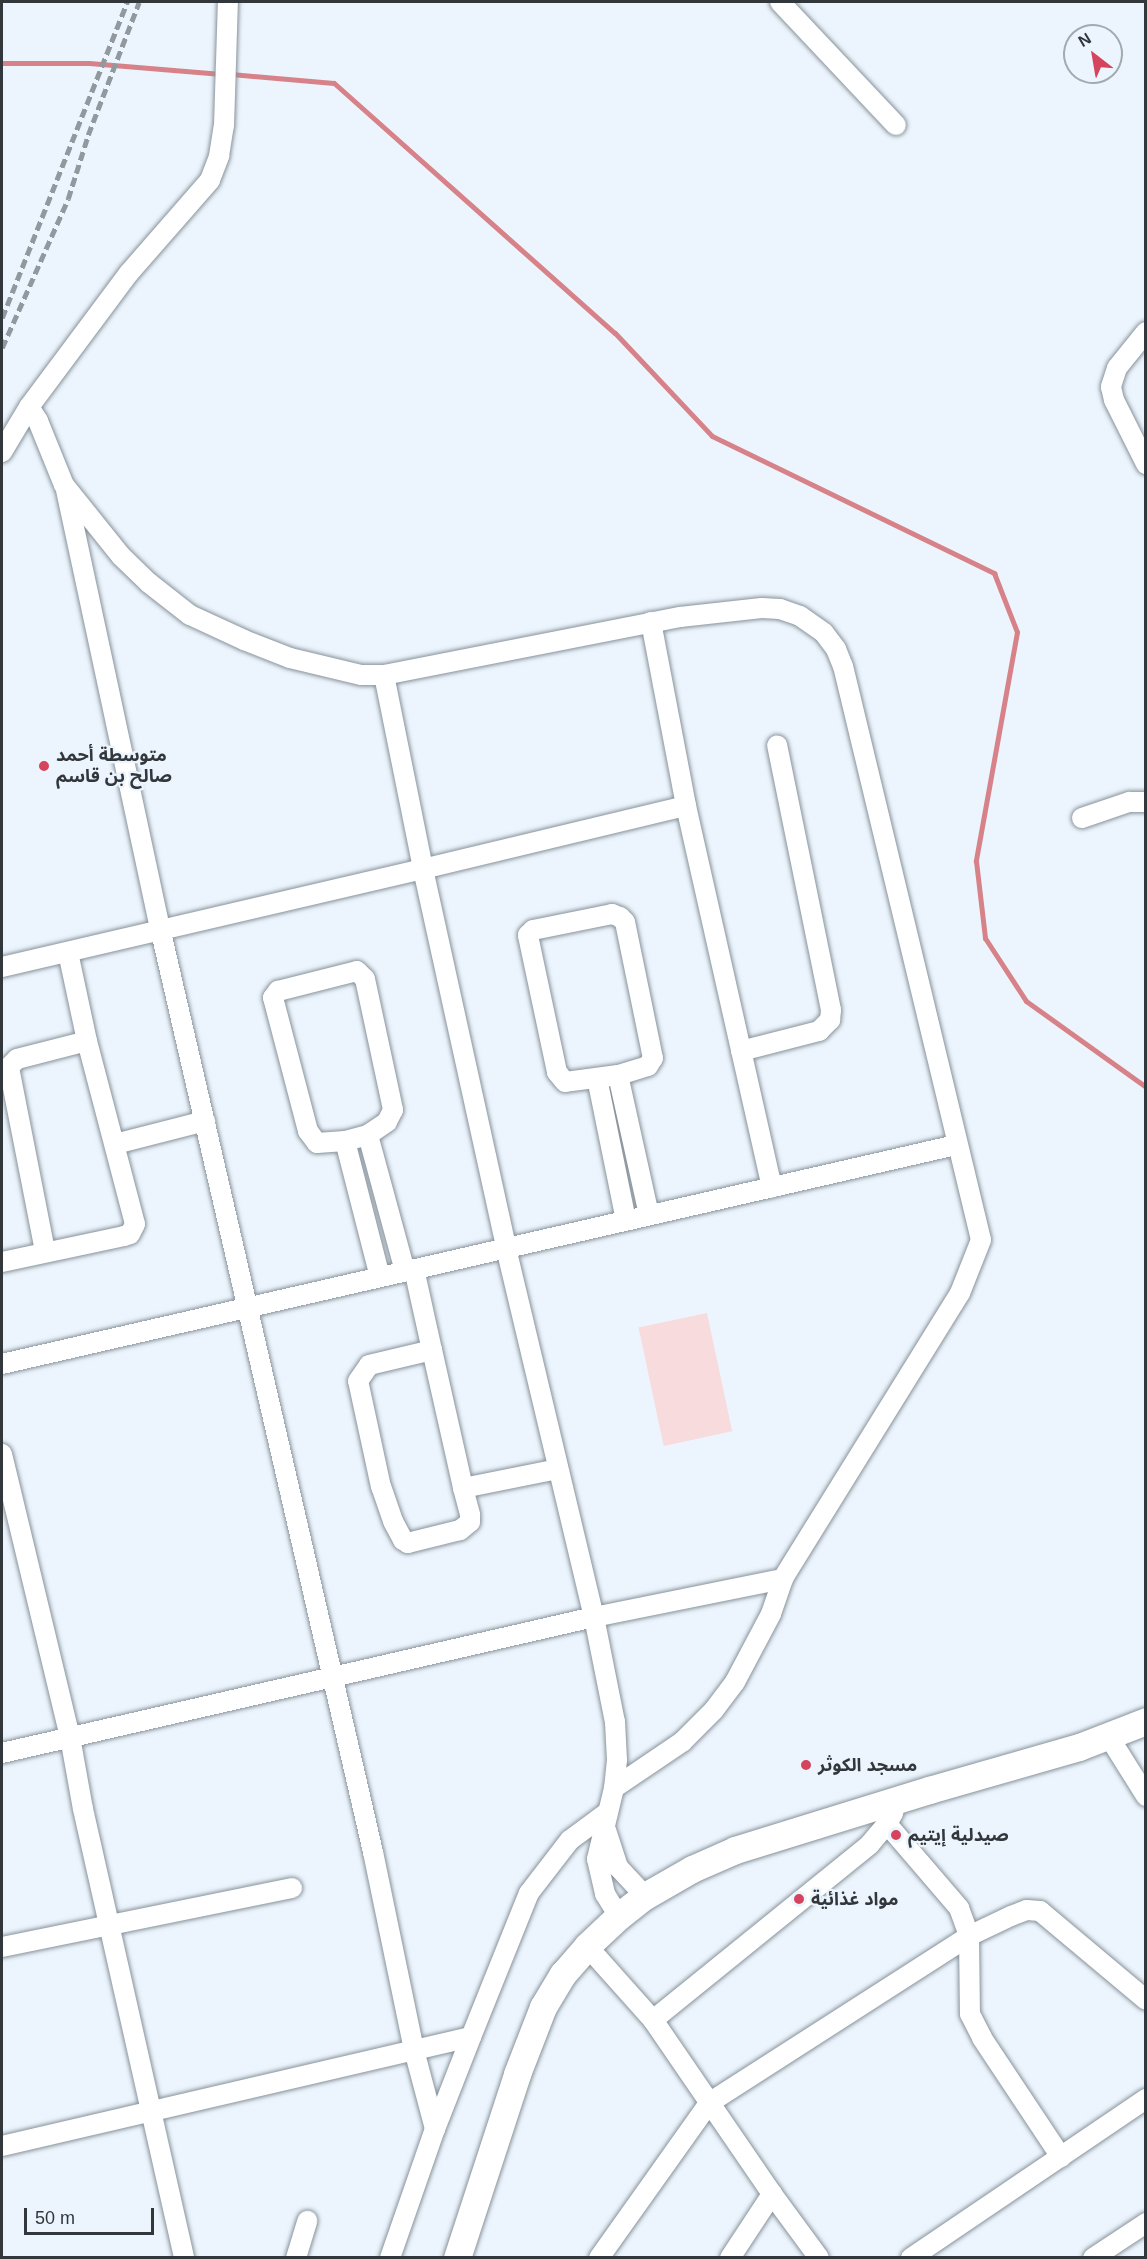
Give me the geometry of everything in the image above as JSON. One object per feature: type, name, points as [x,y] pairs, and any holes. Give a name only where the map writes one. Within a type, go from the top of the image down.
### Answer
[{"type":"street","points":[[2,452],[29,408],[129,273],[210,180],[219,156],[224,126],[228,2]]},
{"type":"street","points":[[780,2],[896,125]]},
{"type":"street","points":[[1146,332],[1117,368],[1111,387],[1114,400],[1146,464]]},
{"type":"street","points":[[29,408],[38,421],[64,485],[160,928],[373,1852],[414,2050],[435,2129]]},
{"type":"street","points":[[64,485],[121,556],[149,583],[190,615],[290,658],[361,675],[384,675],[651,622],[739,611],[780,609],[800,616],[824,633],[837,650],[843,666],[956,1145],[981,1240],[960,1293],[783,1579],[752,1654],[714,1710],[674,1748],[614,1788]]},
{"type":"street","points":[[651,622],[686,806],[772,1187]]},
{"type":"street","points":[[384,675],[423,869],[506,1248],[594,1617],[615,1722],[617,1760],[614,1788],[598,1849],[598,1869],[605,1894],[619,1916]]},
{"type":"street","points":[[741,1051],[819,1031],[830,1020],[831,1010],[777,746]]},
{"type":"street","points":[[1082,818],[1129,802],[1146,802]]},
{"type":"street","points":[[2,967],[686,806]]},
{"type":"street","points":[[612,914],[620,916],[625,922],[653,1058],[648,1066],[618,1076],[597,1078],[569,1083],[560,1078],[527,939],[533,930],[612,914]]},
{"type":"street","points":[[2,1262],[123,1236],[132,1231],[135,1220],[87,1041],[68,952]]},
{"type":"street","points":[[354,971],[360,972],[365,978],[394,1105],[387,1122],[368,1135],[345,1141],[317,1143],[308,1131],[273,998],[278,991],[354,971]]},
{"type":"street","points":[[45,1251],[9,1067],[17,1059],[87,1041]]},
{"type":"street","points":[[618,1076],[649,1215]]},
{"type":"street","points":[[597,1078],[626,1220]]},
{"type":"street","points":[[115,1144],[205,1121]]},
{"type":"street","points":[[368,1135],[432,1350],[470,1515],[467,1526],[411,1543],[404,1542],[393,1521],[381,1487],[359,1393],[359,1377],[369,1365],[432,1350]]},
{"type":"street","points":[[345,1141],[380,1277]]},
{"type":"street","points":[[2,1364],[956,1145]]},
{"type":"street","points":[[2,1454],[70,1737],[109,1924],[184,2258]]},
{"type":"street","points":[[463,1488],[558,1468]]},
{"type":"street","points":[[2,1753],[594,1617],[783,1579]]},
{"type":"street","points":[[457,2258],[536,2022],[551,1992],[587,1946],[619,1916],[645,1896],[692,1869],[735,1850],[1109,1737],[1146,1721]]},
{"type":"street","points":[[1109,1737],[1146,1796]]},
{"type":"street","points":[[653,2020],[870,1844],[887,1824],[900,1800]]},
{"type":"street","points":[[607,1821],[618,1867],[645,1896]]},
{"type":"street","points":[[390,2258],[435,2129],[529,1893],[570,1840],[607,1821]]},
{"type":"street","points":[[887,1824],[959,1908],[969,1936],[970,2014],[982,2038],[1061,2157]]},
{"type":"street","points":[[2,1947],[292,1888]]},
{"type":"street","points":[[599,2258],[709,2103],[969,1936],[1027,1910],[1040,1911],[1146,2000]]},
{"type":"street","points":[[587,1946],[653,2020],[772,2194],[819,2258]]},
{"type":"street","points":[[2,2146],[471,2037]]},
{"type":"street","points":[[911,2258],[1146,2099]]},
{"type":"street","points":[[730,2258],[772,2194]]},
{"type":"street","points":[[296,2258],[307,2221]]},
{"type":"street","points":[[1093,2258],[1146,2223]]},
{"type":"shaded area","points":[[707,1313],[732,1431],[664,1446],[639,1328]]},
{"type":"waterway","points":[[2,63],[89,63],[222,74]]},
{"type":"waterway","points":[[231,74],[334,83],[615,333],[712,436],[994,573],[1017,632],[976,861],[985,938],[1026,1001],[1146,1087]]},
{"type":"railway","points":[[2,318],[127,2]]},
{"type":"railway","points":[[2,348],[68,199],[88,135],[139,2]]},
{"type":"place","name":"متوسطة أحمد صالح بن قاسم","points":[[44,766]]},
{"type":"place","name":"مسجد الكوثر","points":[[806,1765]]},
{"type":"place","name":"صيدلية إيتيم","points":[[896,1835]]},
{"type":"place","name":"مواد غذائية","points":[[799,1899]]}]
